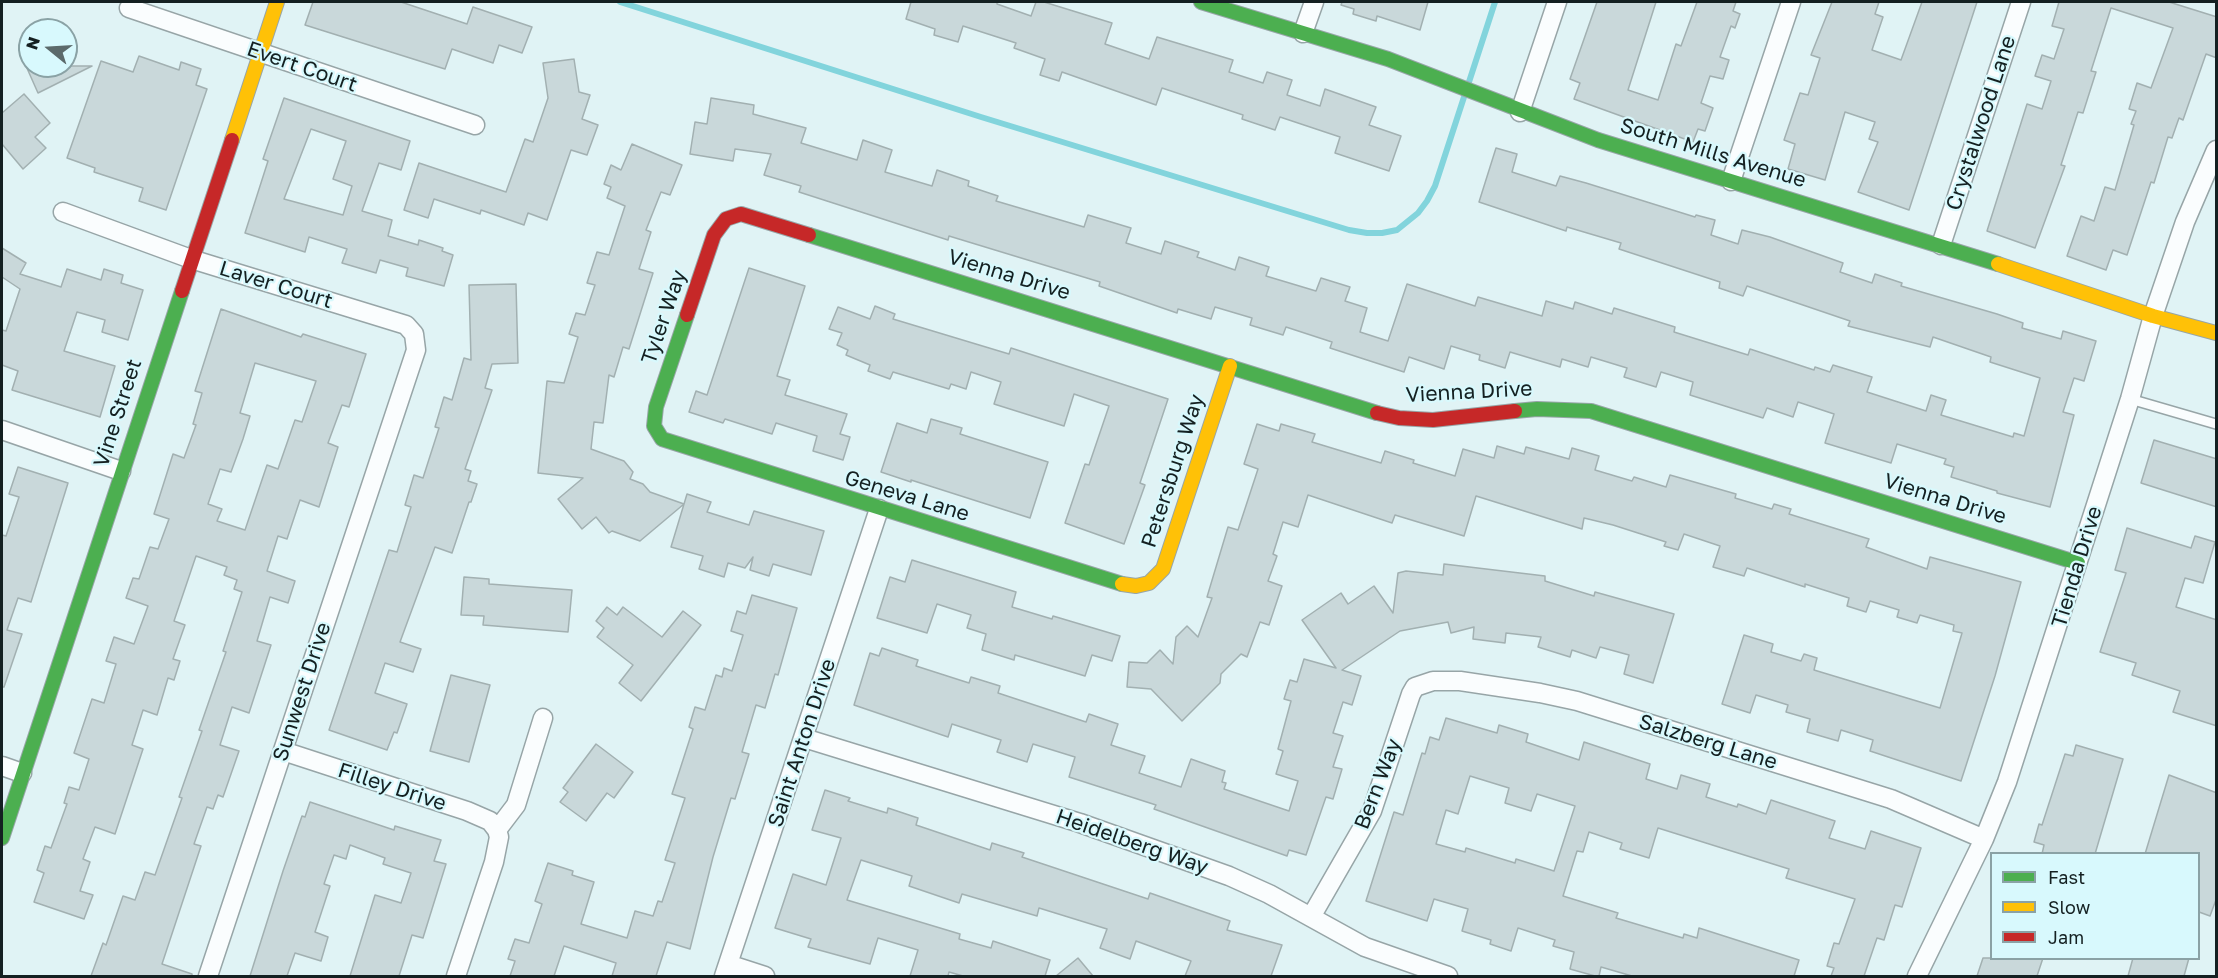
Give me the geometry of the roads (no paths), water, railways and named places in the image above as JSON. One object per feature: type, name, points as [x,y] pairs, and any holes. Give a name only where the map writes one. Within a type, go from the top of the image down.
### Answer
[{"type":"street","name":"Vine Street","points":[[2,838],[121,471],[278,2]]},
{"type":"street","name":"South Mills Avenue","points":[[1201,2],[1412,68],[1520,112],[1598,140],[1941,245],[2153,316],[2217,333]]},
{"type":"street","points":[[1303,33],[1314,2]]},
{"type":"street","points":[[1520,112],[1557,2]]},
{"type":"street","points":[[1731,181],[1791,2]]},
{"type":"street","name":"Crystalwood Lane","points":[[1941,245],[2021,2]]},
{"type":"street","name":"Evert Court","points":[[129,8],[475,126]]},
{"type":"street","name":"Tienda Drive","points":[[1917,976],[1984,838],[2019,749],[2130,399],[2153,316],[2185,222],[2217,150]]},
{"type":"street","name":"Laver Court","points":[[63,212],[191,259],[406,326],[414,334],[416,350],[396,408]]},
{"type":"street","name":"Vienna Drive","points":[[726,219],[741,214],[750,216],[1365,410],[1399,418],[1433,420],[1556,408],[1591,411],[2078,563]]},
{"type":"street","name":"Tyler Way","points":[[657,433],[654,426],[656,407],[714,235],[726,219]]},
{"type":"street","name":"Petersburg Way","points":[[1149,583],[1163,569],[1230,366]]},
{"type":"street","name":"Sunwest Drive","points":[[208,976],[396,408]]},
{"type":"street","points":[[2,430],[121,471]]},
{"type":"street","name":"Geneva Lane","points":[[657,433],[672,444],[1128,586],[1149,583]]},
{"type":"street","name":"Saint Anton Drive","points":[[726,970],[879,509]]},
{"type":"street","name":"Salzberg Lane","points":[[1423,682],[1460,681],[1577,701],[1891,799],[1984,838]]},
{"type":"street","name":"Bern Way","points":[[1311,917],[1372,811],[1410,694],[1423,682]]},
{"type":"street","points":[[456,976],[494,861],[499,837],[497,830],[516,806],[543,718]]},
{"type":"street","name":"Heidelberg Way","points":[[804,738],[1080,824],[1208,868],[1269,894],[1365,947],[1448,976]]},
{"type":"street","name":"Filley Drive","points":[[283,751],[467,811],[490,822],[497,830]]},
{"type":"street","points":[[2,766],[22,773]]},
{"type":"street","points":[[726,970],[765,976]]},
{"type":"lane","points":[[2130,399],[2217,424]]},
{"type":"waterway","points":[[620,2],[981,117],[1349,230],[1367,233],[1397,230],[1418,213],[1427,201],[1435,186],[1465,94]]},
{"type":"waterway","points":[[1468,85],[1495,2]]}]
